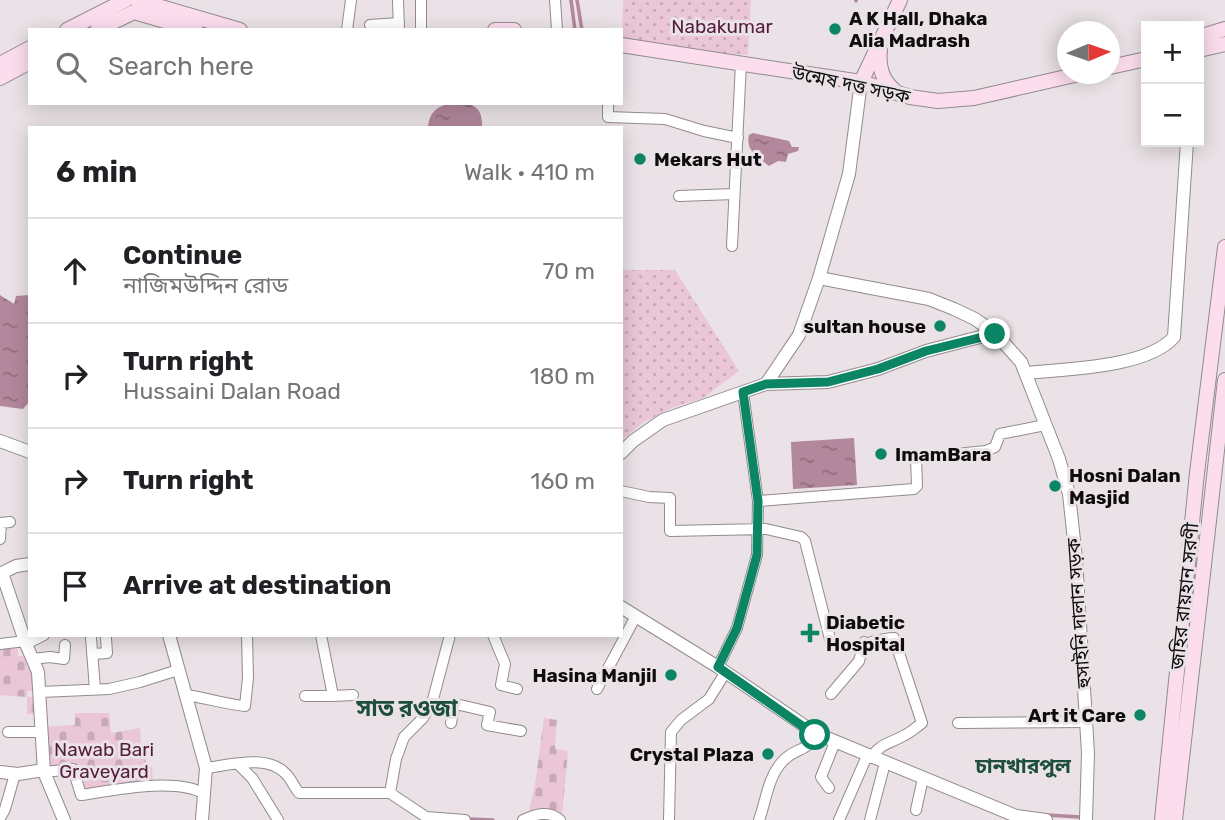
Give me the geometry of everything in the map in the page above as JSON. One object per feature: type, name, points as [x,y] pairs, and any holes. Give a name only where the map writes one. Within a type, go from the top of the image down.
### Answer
[{"type":"main road","points":[[861,82],[900,0]]},
{"type":"main road","points":[[71,28],[128,6],[231,28]]},
{"type":"main road","points":[[100,28],[128,6]]},
{"type":"main road","points":[[128,6],[189,28]]},
{"type":"main road","points":[[1204,35],[1225,29]]},
{"type":"main road","points":[[882,39],[879,67],[885,80],[897,93]]},
{"type":"main road","points":[[1204,49],[1225,44]]},
{"type":"main road","name":"উন্মেষ দত্ত সড়ক","points":[[623,46],[861,82],[928,100],[984,96],[1057,79]]},
{"type":"main road","points":[[0,64],[28,49]]},
{"type":"main road","points":[[1120,65],[1141,60]]},
{"type":"main road","points":[[0,78],[28,63]]},
{"type":"main road","name":"জহির রায়হান সরণী","points":[[1164,820],[1197,473],[1225,247]]},
{"type":"main road","points":[[1164,820],[1173,820],[1225,380]]},
{"type":"street","points":[[347,28],[351,0]]},
{"type":"street","points":[[370,24],[399,26],[398,0]]},
{"type":"street","points":[[420,28],[421,0]]},
{"type":"street","points":[[555,0],[557,28]]},
{"type":"street","points":[[732,246],[741,63]]},
{"type":"street","points":[[766,384],[799,335],[819,278],[849,174],[861,82]]},
{"type":"street","points":[[609,122],[665,118],[704,131],[738,138]]},
{"type":"street","points":[[1026,373],[1102,366],[1125,361],[1163,346],[1174,337],[1187,147]]},
{"type":"street","points":[[679,196],[734,194]]},
{"type":"street","name":"হুসাইনি দালান সড়ক","points":[[819,278],[929,299],[975,318],[995,334],[1021,362],[1059,459],[1069,494],[1076,559],[1086,722],[1086,820]]},
{"type":"street","points":[[623,451],[663,420],[766,384],[828,382],[878,369],[926,351],[995,334]]},
{"type":"street","points":[[668,820],[671,732],[681,720],[709,699],[737,628],[757,555],[758,501],[743,392]]},
{"type":"street","points":[[758,501],[914,489],[917,486],[916,458],[986,451],[995,447],[1000,433],[1045,425]]},
{"type":"street","points":[[0,441],[28,451]]},
{"type":"street","points":[[623,491],[670,498],[670,531],[758,530],[801,537],[805,541],[831,643],[847,648],[864,642],[894,638],[922,723],[902,737],[884,743],[869,757],[839,820]]},
{"type":"street","points":[[0,539],[1,523],[10,522]]},
{"type":"street","points":[[28,564],[1,573],[38,672],[44,771],[64,820]]},
{"type":"street","points":[[623,608],[722,670],[816,734],[1016,818],[1046,820]]},
{"type":"street","points":[[597,689],[636,616]]},
{"type":"street","points":[[0,644],[26,642],[39,637]]},
{"type":"street","points":[[170,637],[206,768],[202,820]]},
{"type":"street","points":[[186,695],[210,698],[222,704],[245,706],[248,678],[247,637]]},
{"type":"street","points":[[321,637],[333,696]]},
{"type":"street","points":[[394,795],[396,758],[406,733],[423,718],[432,702],[449,637]]},
{"type":"street","points":[[494,637],[505,664],[501,685],[517,689]]},
{"type":"street","points":[[91,638],[95,689]]},
{"type":"street","points":[[94,654],[107,653],[106,638]]},
{"type":"street","points":[[831,694],[859,661],[864,642]]},
{"type":"street","points":[[32,659],[65,659],[65,645]]},
{"type":"street","points":[[41,692],[95,689],[140,682],[178,670]]},
{"type":"street","points":[[305,696],[353,695]]},
{"type":"street","points":[[432,702],[454,708]]},
{"type":"street","points":[[451,723],[456,704],[489,712],[487,725],[521,732]]},
{"type":"street","points":[[958,723],[1086,722]]},
{"type":"street","points":[[8,732],[41,732]]},
{"type":"street","points":[[760,818],[776,770],[791,754],[809,746],[816,734]]},
{"type":"street","points":[[826,763],[835,742]]},
{"type":"street","points":[[870,820],[886,763]]},
{"type":"street","points":[[238,764],[253,778],[278,820]]},
{"type":"street","points":[[206,768],[270,764],[285,773],[299,793],[394,795],[426,819],[465,820]]},
{"type":"street","points":[[0,772],[15,774],[73,769],[81,795],[150,786],[195,789],[205,794]]},
{"type":"street","points":[[0,818],[15,774]]},
{"type":"street","points":[[916,810],[923,778]]},
{"type":"street","points":[[527,819],[542,814],[556,816],[560,820]]},
{"type":"green space","name":"Nabakumar","points":[[623,0],[751,0],[748,55],[623,45]]},
{"type":"green space","points":[[623,270],[675,270],[739,371],[703,398],[672,408],[644,422],[623,438]]},
{"type":"green space","points":[[17,643],[18,656],[29,656],[38,691],[27,691],[27,697],[0,695],[0,645]]},
{"type":"green space","points":[[27,697],[39,697],[40,714],[27,714]]},
{"type":"green space","name":"Nawab Bari Graveyard","points":[[75,713],[109,713],[111,733],[140,728],[141,748],[145,748],[146,767],[152,767],[153,783],[82,792],[76,769],[45,770],[44,727],[75,725]]},
{"type":"green space","points":[[544,718],[557,720],[555,749],[568,751],[562,816],[528,815]]},
{"type":"water","points":[[442,106],[475,107],[481,114],[482,126],[428,126],[430,118]]},
{"type":"water","points":[[753,133],[789,141],[792,147],[799,147],[798,151],[788,154],[786,162],[778,161],[769,166],[749,145],[749,135]]},
{"type":"water","points":[[0,295],[14,304],[16,296],[28,295],[28,403],[23,409],[0,406]]},
{"type":"water","points":[[854,438],[857,485],[793,489],[791,442]]},
{"type":"waterway","points":[[571,0],[575,28]]},
{"type":"waterway","points":[[577,0],[582,28]]},
{"type":"waterway","points":[[1047,815],[1080,817]]},
{"type":"waterway","points":[[468,819],[493,820]]},
{"type":"place","name":"A K Hall, Dhaka Alia Madrash","points":[[835,29]]},
{"type":"place","name":"Mekars Hut","points":[[640,159]]},
{"type":"place","name":"sultan house","points":[[940,326]]},
{"type":"place","name":"ImamBara","points":[[881,454]]},
{"type":"place","name":"Hosni Dalan Masjid","points":[[1055,486]]},
{"type":"place","name":"Diabetic Hospital","points":[[810,633]]},
{"type":"place","name":"Hasina Manjil","points":[[671,675]]},
{"type":"place","name":"Art it Care","points":[[1140,715]]},
{"type":"place","name":"Crystal Plaza","points":[[768,754]]},
{"type":"district","name":"সাত রওজা","points":[[407,708]]},
{"type":"district","name":"চানখারপুল","points":[[1023,766]]},
{"type":"route","points":[[815,735],[718,667],[737,628],[757,555],[758,501],[743,392],[766,384],[828,382],[878,369],[926,351],[995,334]]}]
